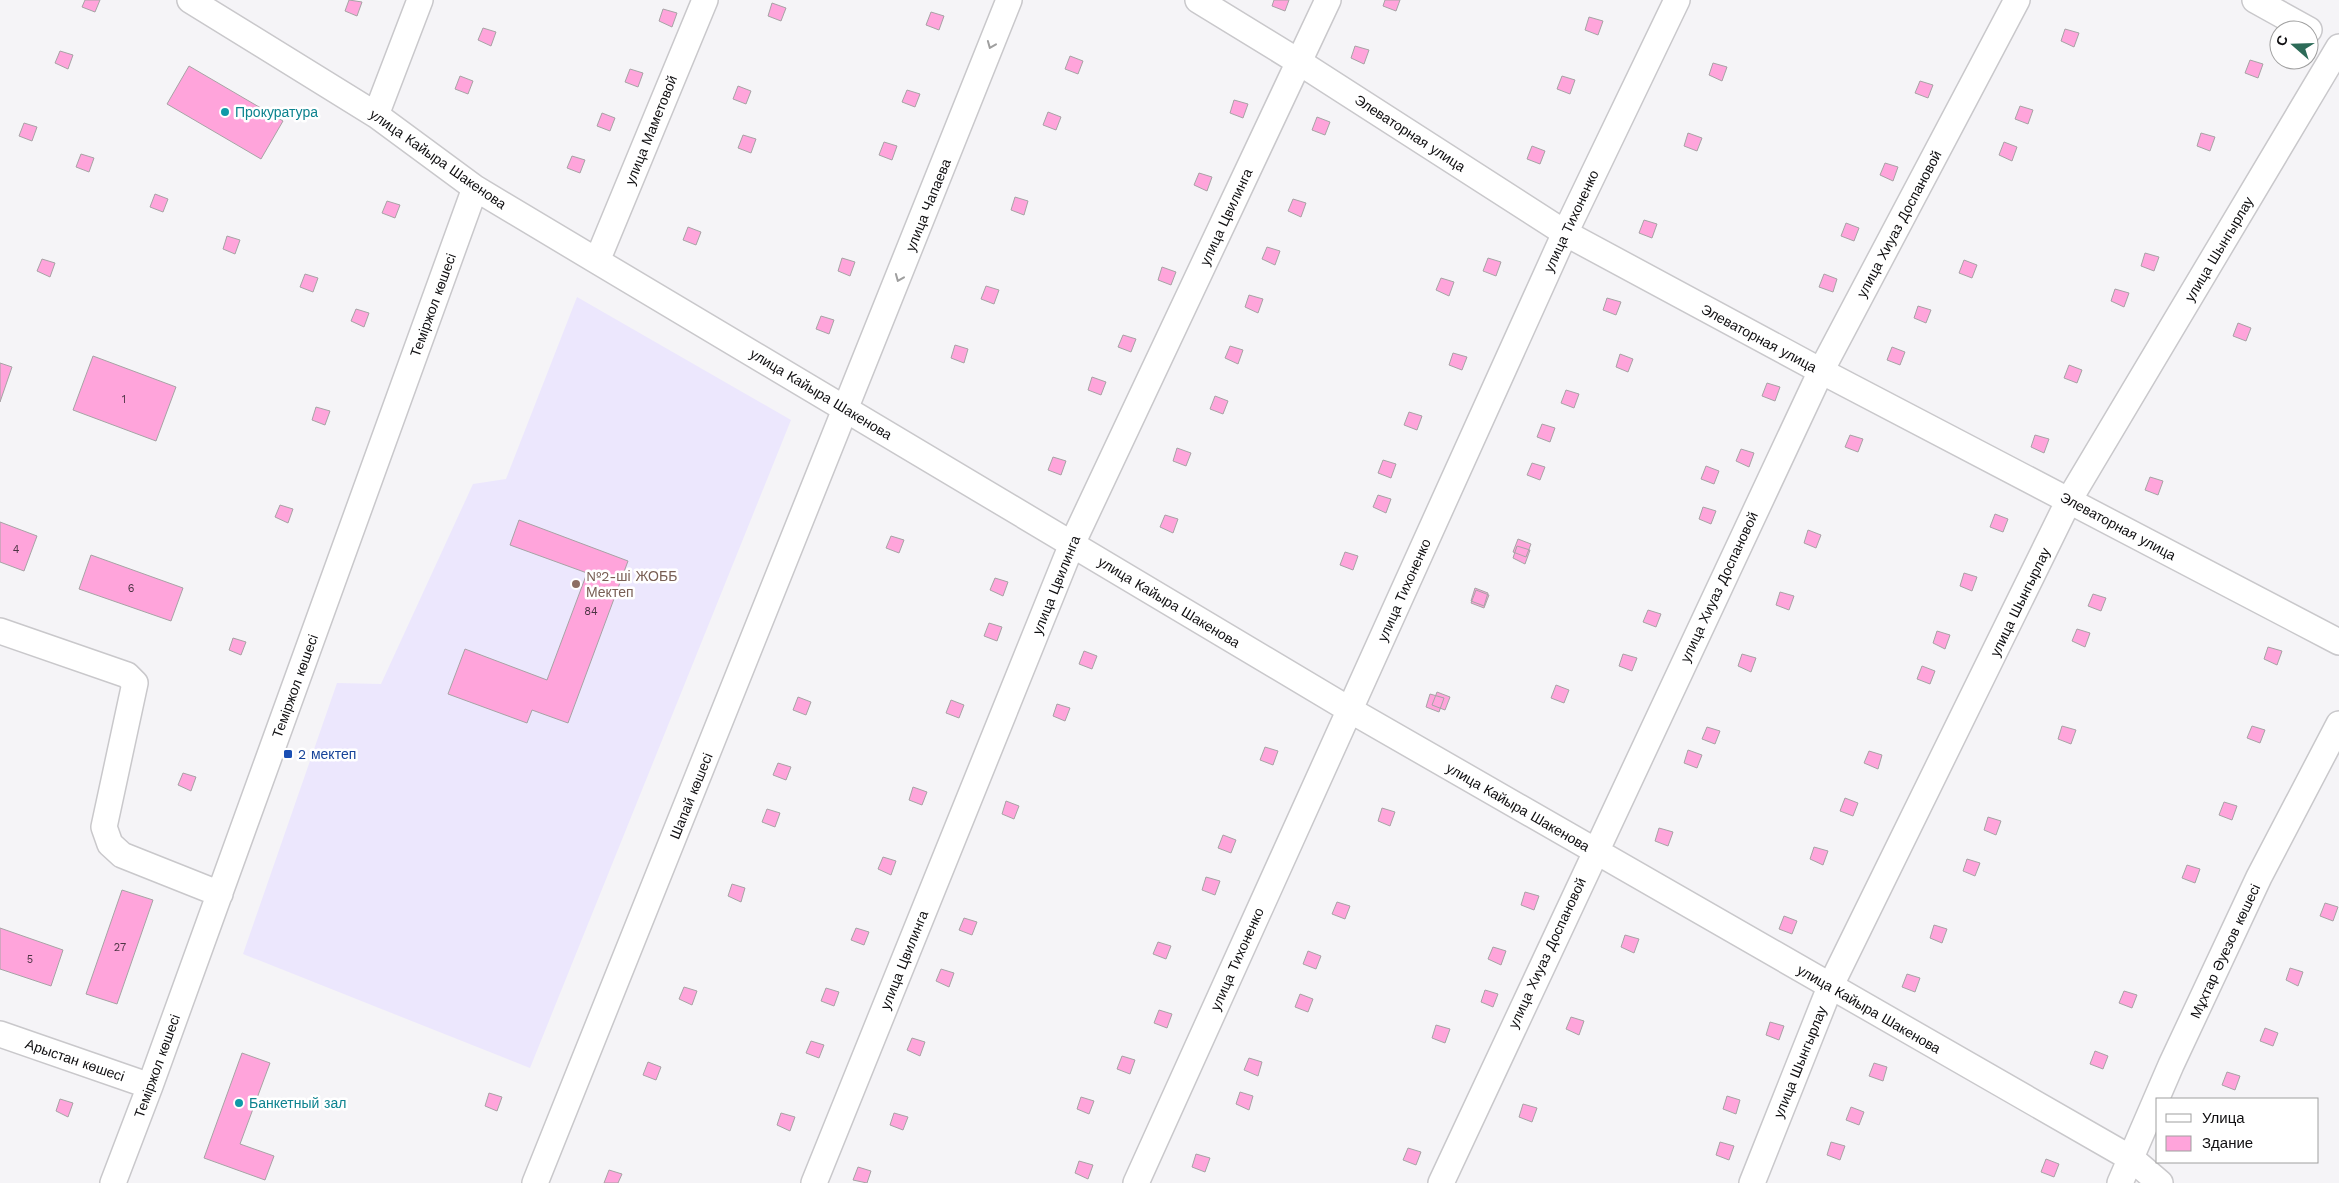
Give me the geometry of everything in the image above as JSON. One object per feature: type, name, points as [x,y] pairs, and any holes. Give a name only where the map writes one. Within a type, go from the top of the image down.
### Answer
[{"type":"street","name":"улица Кайыра Шакенова","points":[[190,0],[376,115],[475,188],[596,261],[1350,710],[2132,1159],[2160,1183]]},
{"type":"street","points":[[376,115],[420,0]]},
{"type":"street","name":"улица Маметовой","points":[[596,261],[704,0]]},
{"type":"street","name":"улица Чапаева","points":[[847,410],[1009,0]]},
{"type":"street","name":"Элеваторная улица","points":[[1198,0],[1299,62],[1565,233],[1821,371],[2339,642]]},
{"type":"street","name":"улица Цвилинга","points":[[814,1183],[1072,544],[1328,0]]},
{"type":"street","name":"улица Тихоненко","points":[[1136,1183],[1565,233],[1677,0]]},
{"type":"street","name":"улица Хиуаз Доспановой","points":[[1441,1183],[1594,851],[1821,371],[2018,0]]},
{"type":"street","points":[[2255,0],[2291,20]]},
{"type":"street","points":[[2319,36],[2339,47]]},
{"type":"street","name":"улица Шынгырлау","points":[[1752,1183],[1830,987],[2069,500],[2339,47]]},
{"type":"street","name":"Теміржол көшесі","points":[[113,1183],[220,894],[475,188]]},
{"type":"street","name":"Шапай көшесі","points":[[535,1183],[847,410]]},
{"type":"street","points":[[0,631],[127,675],[135,683],[104,827],[110,844],[122,855],[220,894]]},
{"type":"street","name":"Мұхтар Әуезов көшесі","points":[[2158,1098],[2259,877],[2339,724]]},
{"type":"street","name":"Арыстан көшесі","points":[[0,1034],[150,1086]]},
{"type":"street","name":"Мұхтар Әуезов көшесі","points":[[2120,1183],[2156,1103]]},
{"type":"shaded area","name":"№2-ші ЖОББ Мектеп","points":[[577,297],[791,420],[530,1068],[243,954],[337,683],[381,684],[473,484],[506,479]]},
{"type":"building","points":[[85,0],[100,0],[95,12],[82,7]]},
{"type":"building","points":[[349,0],[362,2],[357,16],[345,11]]},
{"type":"building","points":[[1274,0],[1289,0],[1285,11],[1272,6]]},
{"type":"building","points":[[1385,0],[1400,0],[1396,11],[1383,6]]},
{"type":"building","points":[[772,3],[786,8],[781,21],[768,16]]},
{"type":"building","points":[[663,9],[677,13],[672,27],[659,21]]},
{"type":"building","points":[[931,12],[944,16],[939,30],[926,25]]},
{"type":"building","points":[[1589,17],[1603,21],[1598,35],[1585,30]]},
{"type":"building","points":[[483,28],[496,32],[491,46],[478,40]]},
{"type":"building","points":[[2065,29],[2079,33],[2074,47],[2061,41]]},
{"type":"building","points":[[1355,46],[1369,50],[1364,64],[1351,58]]},
{"type":"building","points":[[60,51],[73,55],[68,69],[55,63]]},
{"type":"building","points":[[1070,56],[1083,61],[1078,74],[1065,69]]},
{"type":"building","points":[[2250,60],[2263,64],[2258,78],[2245,73]]},
{"type":"building","points":[[1713,63],[1727,67],[1722,81],[1709,75]]},
{"type":"building","name":"Прокуратура","points":[[189,66],[283,121],[261,159],[167,104]]},
{"type":"building","points":[[630,69],[643,73],[638,87],[625,82]]},
{"type":"building","points":[[460,76],[473,81],[468,94],[455,89]]},
{"type":"building","points":[[1562,76],[1575,80],[1570,94],[1557,89]]},
{"type":"building","points":[[1920,81],[1933,85],[1928,98],[1915,93]]},
{"type":"building","points":[[738,86],[751,91],[746,104],[733,99]]},
{"type":"building","points":[[907,90],[920,94],[915,107],[902,102]]},
{"type":"building","points":[[1234,100],[1248,104],[1243,118],[1230,113]]},
{"type":"building","points":[[2020,106],[2033,110],[2028,124],[2015,119]]},
{"type":"building","points":[[1048,112],[1061,117],[1056,130],[1043,125]]},
{"type":"building","points":[[602,113],[615,118],[610,131],[597,126]]},
{"type":"building","points":[[1317,117],[1330,122],[1325,135],[1312,130]]},
{"type":"building","points":[[24,123],[37,127],[32,141],[19,136]]},
{"type":"building","points":[[1688,133],[1702,138],[1697,151],[1684,146]]},
{"type":"building","points":[[2201,133],[2215,137],[2210,151],[2197,146]]},
{"type":"building","points":[[743,135],[756,139],[751,153],[738,148]]},
{"type":"building","points":[[884,142],[897,146],[892,160],[879,155]]},
{"type":"building","points":[[2004,142],[2017,147],[2012,161],[1999,155]]},
{"type":"building","points":[[1532,146],[1545,151],[1540,164],[1527,159]]},
{"type":"building","points":[[81,154],[94,158],[89,172],[76,167]]},
{"type":"building","points":[[572,156],[585,160],[580,173],[567,168]]},
{"type":"building","points":[[1885,163],[1898,167],[1893,181],[1880,175]]},
{"type":"building","points":[[1199,173],[1212,177],[1207,191],[1194,185]]},
{"type":"building","points":[[155,194],[168,199],[163,212],[150,207]]},
{"type":"building","points":[[1015,197],[1028,201],[1024,215],[1011,210]]},
{"type":"building","points":[[1293,199],[1306,203],[1301,217],[1288,211]]},
{"type":"building","points":[[387,201],[400,205],[395,218],[382,213]]},
{"type":"building","points":[[1644,220],[1657,224],[1652,238],[1639,233]]},
{"type":"building","points":[[1846,223],[1859,228],[1854,241],[1841,236]]},
{"type":"building","points":[[688,227],[701,232],[696,245],[683,240]]},
{"type":"building","points":[[227,236],[240,240],[235,254],[223,249]]},
{"type":"building","points":[[1267,247],[1280,251],[1275,265],[1262,259]]},
{"type":"building","points":[[2145,253],[2159,257],[2154,271],[2141,266]]},
{"type":"building","points":[[842,258],[855,262],[850,276],[838,271]]},
{"type":"building","points":[[1488,258],[1501,262],[1496,276],[1483,271]]},
{"type":"building","points":[[42,259],[55,263],[50,277],[37,271]]},
{"type":"building","points":[[1964,260],[1977,265],[1972,278],[1959,273]]},
{"type":"building","points":[[1162,267],[1176,272],[1171,285],[1158,280]]},
{"type":"building","points":[[305,274],[318,278],[313,292],[300,287]]},
{"type":"building","points":[[1824,274],[1837,279],[1833,292],[1819,287]]},
{"type":"building","points":[[1441,278],[1454,282],[1449,296],[1436,290]]},
{"type":"building","points":[[986,286],[999,290],[994,304],[981,299]]},
{"type":"building","points":[[2115,289],[2129,293],[2124,307],[2111,301]]},
{"type":"building","points":[[1249,295],[1263,299],[1258,313],[1245,307]]},
{"type":"building","points":[[1607,298],[1621,302],[1616,315],[1603,310]]},
{"type":"building","points":[[1918,306],[1931,310],[1926,323],[1914,318]]},
{"type":"building","points":[[356,309],[369,313],[364,327],[351,321]]},
{"type":"building","points":[[821,316],[834,320],[829,334],[816,329]]},
{"type":"building","points":[[2238,323],[2251,328],[2246,341],[2233,336]]},
{"type":"building","points":[[1123,335],[1136,339],[1131,352],[1118,347]]},
{"type":"building","points":[[955,345],[968,349],[964,363],[951,358]]},
{"type":"building","points":[[1230,346],[1243,350],[1238,364],[1225,358]]},
{"type":"building","points":[[1892,347],[1905,352],[1900,365],[1887,360]]},
{"type":"building","points":[[1453,353],[1467,357],[1462,370],[1449,365]]},
{"type":"building","points":[[1620,354],[1633,359],[1628,372],[1616,367]]},
{"type":"building","points":[[93,356],[176,387],[156,441],[73,410]]},
{"type":"building","points":[[0,363],[12,367],[0,402]]},
{"type":"building","points":[[2069,365],[2082,370],[2077,383],[2064,378]]},
{"type":"building","points":[[1092,377],[1106,382],[1101,395],[1088,390]]},
{"type":"building","points":[[1767,383],[1780,387],[1775,401],[1762,396]]},
{"type":"building","points":[[1566,390],[1579,394],[1574,408],[1561,403]]},
{"type":"building","points":[[1215,396],[1228,401],[1223,414],[1210,409]]},
{"type":"building","points":[[316,407],[330,411],[325,425],[312,420]]},
{"type":"building","points":[[1409,412],[1422,416],[1417,430],[1404,425]]},
{"type":"building","points":[[1542,424],[1555,428],[1550,442],[1537,437]]},
{"type":"building","points":[[1850,435],[1863,439],[1858,452],[1845,447]]},
{"type":"building","points":[[2035,435],[2049,439],[2044,453],[2031,447]]},
{"type":"building","points":[[1177,448],[1191,453],[1186,466],[1173,461]]},
{"type":"building","points":[[1741,449],[1754,453],[1749,467],[1736,461]]},
{"type":"building","points":[[1053,457],[1066,461],[1061,475],[1048,470]]},
{"type":"building","points":[[1383,460],[1396,464],[1391,478],[1378,473]]},
{"type":"building","points":[[1532,463],[1545,467],[1540,480],[1527,475]]},
{"type":"building","points":[[1706,466],[1719,471],[1714,484],[1701,479]]},
{"type":"building","points":[[2150,477],[2163,481],[2158,495],[2145,490]]},
{"type":"building","points":[[1378,495],[1391,499],[1386,513],[1373,507]]},
{"type":"building","points":[[280,505],[293,509],[288,523],[275,517]]},
{"type":"building","points":[[1703,507],[1716,511],[1711,524],[1699,519]]},
{"type":"building","points":[[1995,514],[2008,519],[2003,532],[1990,527]]},
{"type":"building","points":[[1165,515],[1178,519],[1173,533],[1160,527]]},
{"type":"building","points":[[519,520],[628,561],[568,723],[532,710],[527,723],[448,694],[465,649],[547,680],[587,573],[510,545]]},
{"type":"building","points":[[0,522],[37,536],[24,571],[0,562]]},
{"type":"building","points":[[1808,530],[1821,535],[1816,548],[1804,543]]},
{"type":"building","points":[[891,536],[904,540],[899,553],[886,548]]},
{"type":"building","points":[[1518,539],[1531,544],[1526,557],[1513,552]]},
{"type":"building","points":[[1517,546],[1530,550],[1525,564],[1513,558]]},
{"type":"building","points":[[1345,552],[1358,556],[1353,570],[1340,565]]},
{"type":"building","points":[[91,555],[183,588],[171,621],[79,589]]},
{"type":"building","points":[[1964,573],[1977,577],[1972,591],[1960,586]]},
{"type":"building","points":[[995,578],[1008,582],[1003,596],[990,590]]},
{"type":"building","points":[[1475,588],[1488,593],[1484,606],[1471,601]]},
{"type":"building","points":[[1476,590],[1489,595],[1484,608],[1471,603]]},
{"type":"building","points":[[1780,592],[1794,596],[1789,610],[1776,605]]},
{"type":"building","points":[[2093,594],[2106,598],[2101,611],[2088,606]]},
{"type":"building","points":[[1648,610],[1661,614],[1656,627],[1643,622]]},
{"type":"building","points":[[989,623],[1002,627],[997,641],[984,636]]},
{"type":"building","points":[[2077,629],[2090,633],[2085,647],[2072,641]]},
{"type":"building","points":[[1937,631],[1950,635],[1945,649],[1933,643]]},
{"type":"building","points":[[233,638],[246,642],[241,655],[229,650]]},
{"type":"building","points":[[2268,647],[2282,651],[2277,665],[2264,659]]},
{"type":"building","points":[[1084,651],[1097,656],[1092,669],[1079,664]]},
{"type":"building","points":[[1623,654],[1637,658],[1632,671],[1619,666]]},
{"type":"building","points":[[1742,654],[1756,658],[1751,672],[1738,666]]},
{"type":"building","points":[[1922,666],[1935,671],[1930,684],[1917,679]]},
{"type":"building","points":[[1556,685],[1569,690],[1564,703],[1551,698]]},
{"type":"building","points":[[1437,692],[1450,697],[1445,710],[1432,705]]},
{"type":"building","points":[[1430,694],[1444,698],[1439,712],[1426,707]]},
{"type":"building","points":[[798,697],[811,702],[806,715],[793,710]]},
{"type":"building","points":[[951,700],[964,705],[959,718],[946,713]]},
{"type":"building","points":[[1057,704],[1070,708],[1065,721],[1053,716]]},
{"type":"building","points":[[2062,726],[2076,730],[2071,744],[2058,739]]},
{"type":"building","points":[[2252,726],[2265,730],[2260,743],[2247,738]]},
{"type":"building","points":[[1707,727],[1720,731],[1715,744],[1702,739]]},
{"type":"building","points":[[1265,747],[1278,751],[1273,765],[1260,760]]},
{"type":"building","points":[[1688,750],[1702,755],[1697,768],[1684,763]]},
{"type":"building","points":[[1869,751],[1882,755],[1878,769],[1864,763]]},
{"type":"building","points":[[778,763],[791,767],[786,780],[773,775]]},
{"type":"building","points":[[183,773],[196,777],[191,791],[178,785]]},
{"type":"building","points":[[913,787],[927,792],[922,805],[909,800]]},
{"type":"building","points":[[1845,798],[1858,803],[1853,816],[1840,811]]},
{"type":"building","points":[[1006,801],[1019,806],[1014,819],[1002,814]]},
{"type":"building","points":[[2224,802],[2237,806],[2232,820],[2219,815]]},
{"type":"building","points":[[1382,808],[1395,812],[1390,826],[1378,821]]},
{"type":"building","points":[[767,809],[780,813],[775,827],[762,822]]},
{"type":"building","points":[[1988,817],[2001,821],[1996,835],[1984,830]]},
{"type":"building","points":[[1659,828],[1673,832],[1668,846],[1655,841]]},
{"type":"building","points":[[1223,835],[1236,840],[1231,853],[1218,848]]},
{"type":"building","points":[[1814,847],[1828,851],[1823,865],[1810,859]]},
{"type":"building","points":[[883,857],[896,861],[891,875],[878,869]]},
{"type":"building","points":[[1967,859],[1980,863],[1975,876],[1963,871]]},
{"type":"building","points":[[2187,865],[2200,869],[2195,883],[2182,878]]},
{"type":"building","points":[[1206,877],[1220,881],[1215,895],[1202,890]]},
{"type":"building","points":[[732,884],[745,888],[741,902],[728,896]]},
{"type":"building","points":[[122,890],[153,900],[117,1004],[86,994]]},
{"type":"building","points":[[1525,892],[1539,896],[1534,910],[1521,905]]},
{"type":"building","points":[[1337,902],[1350,906],[1345,919],[1332,914]]},
{"type":"building","points":[[2325,903],[2338,907],[2333,921],[2320,916]]},
{"type":"building","points":[[1784,916],[1797,921],[1792,934],[1779,929]]},
{"type":"building","points":[[964,918],[977,922],[972,935],[959,930]]},
{"type":"building","points":[[1934,925],[1947,929],[1942,943],[1930,938]]},
{"type":"building","points":[[0,928],[63,950],[51,986],[0,969]]},
{"type":"building","points":[[856,928],[869,932],[864,945],[851,940]]},
{"type":"building","points":[[1625,935],[1639,939],[1634,953],[1621,947]]},
{"type":"building","points":[[1158,942],[1171,946],[1166,959],[1153,954]]},
{"type":"building","points":[[1493,947],[1506,951],[1501,965],[1488,959]]},
{"type":"building","points":[[1308,951],[1321,956],[1316,969],[1303,964]]},
{"type":"building","points":[[2290,968],[2303,972],[2298,986],[2286,980]]},
{"type":"building","points":[[941,969],[954,973],[949,987],[936,981]]},
{"type":"building","points":[[1907,974],[1920,978],[1915,992],[1902,987]]},
{"type":"building","points":[[684,987],[697,991],[692,1005],[679,999]]},
{"type":"building","points":[[826,988],[839,992],[834,1006],[821,1001]]},
{"type":"building","points":[[1485,990],[1498,994],[1493,1007],[1481,1002]]},
{"type":"building","points":[[2124,991],[2137,995],[2132,1008],[2119,1003]]},
{"type":"building","points":[[1300,994],[1313,999],[1308,1012],[1295,1007]]},
{"type":"building","points":[[1159,1010],[1172,1014],[1167,1028],[1154,1023]]},
{"type":"building","points":[[1571,1017],[1584,1021],[1579,1035],[1566,1029]]},
{"type":"building","points":[[1770,1022],[1784,1026],[1779,1040],[1766,1035]]},
{"type":"building","points":[[1436,1025],[1450,1029],[1445,1043],[1432,1038]]},
{"type":"building","points":[[2265,1028],[2278,1033],[2273,1046],[2260,1041]]},
{"type":"building","points":[[912,1038],[925,1042],[920,1056],[907,1050]]},
{"type":"building","points":[[811,1041],[824,1045],[819,1058],[806,1053]]},
{"type":"building","points":[[2095,1051],[2108,1056],[2103,1069],[2090,1064]]},
{"type":"building","name":"Банкетный зал","points":[[242,1053],[270,1063],[240,1144],[274,1156],[265,1180],[204,1158]]},
{"type":"building","points":[[1122,1056],[1135,1060],[1130,1074],[1117,1069]]},
{"type":"building","points":[[1249,1058],[1262,1062],[1258,1076],[1244,1070]]},
{"type":"building","points":[[648,1062],[661,1067],[656,1080],[643,1075]]},
{"type":"building","points":[[1874,1063],[1887,1067],[1883,1081],[1869,1076]]},
{"type":"building","points":[[2227,1072],[2240,1076],[2235,1090],[2222,1085]]},
{"type":"building","points":[[1240,1092],[1253,1096],[1249,1110],[1236,1104]]},
{"type":"building","points":[[489,1093],[502,1097],[497,1111],[485,1106]]},
{"type":"building","points":[[1727,1096],[1740,1100],[1736,1114],[1723,1109]]},
{"type":"building","points":[[1081,1097],[1094,1101],[1089,1114],[1077,1109]]},
{"type":"building","points":[[60,1099],[73,1103],[68,1117],[56,1111]]},
{"type":"building","points":[[1523,1104],[1537,1108],[1532,1122],[1519,1117]]},
{"type":"building","points":[[1851,1107],[1864,1112],[1859,1125],[1846,1120]]},
{"type":"building","points":[[781,1113],[795,1117],[790,1131],[777,1125]]},
{"type":"building","points":[[894,1113],[908,1117],[903,1130],[890,1125]]},
{"type":"building","points":[[1720,1142],[1734,1146],[1729,1160],[1716,1155]]},
{"type":"building","points":[[1831,1142],[1845,1146],[1840,1160],[1827,1155]]},
{"type":"building","points":[[1408,1148],[1421,1152],[1416,1165],[1403,1160]]},
{"type":"building","points":[[1196,1154],[1210,1158],[1205,1172],[1192,1167]]},
{"type":"building","points":[[2046,1159],[2059,1164],[2054,1177],[2041,1172]]},
{"type":"building","points":[[1079,1161],[1093,1165],[1088,1179],[1075,1173]]},
{"type":"building","points":[[858,1167],[871,1171],[867,1183],[853,1180]]},
{"type":"building","points":[[609,1170],[622,1174],[618,1183],[604,1183]]},
{"type":"place","name":"Прокуратура","points":[[225,112]]},
{"type":"place","name":"№2-ші ЖОББ Мектеп","points":[[576,584]]},
{"type":"place","name":"2 мектеп","points":[[288,754]]},
{"type":"place","name":"Банкетный зал","points":[[239,1103]]}]
